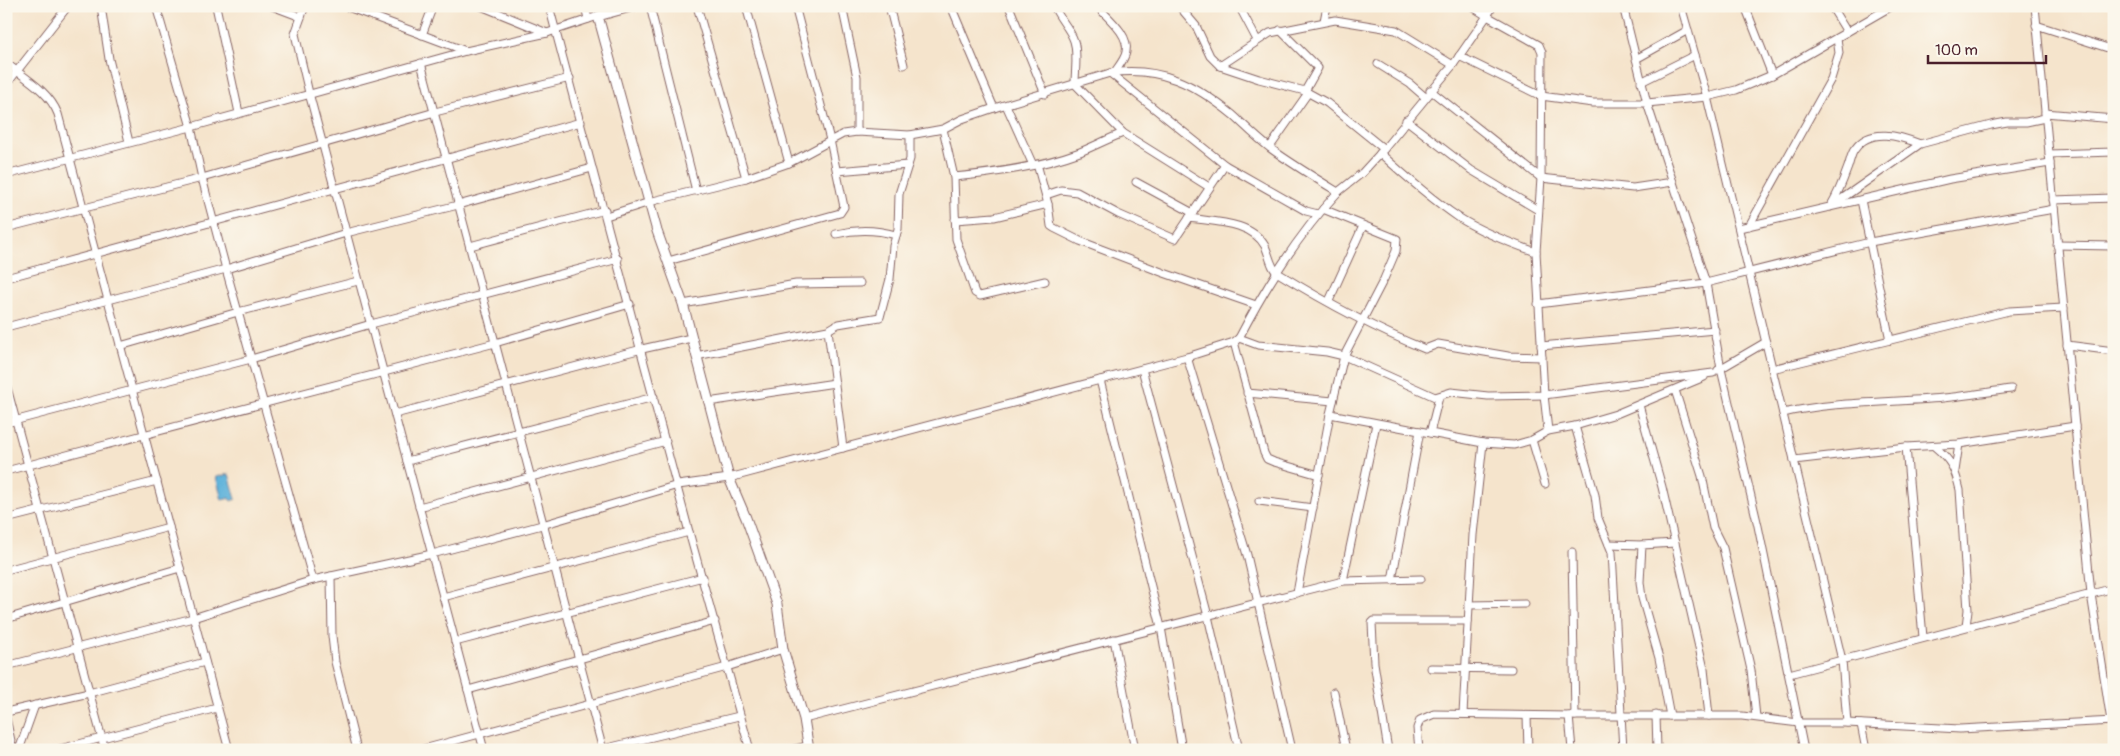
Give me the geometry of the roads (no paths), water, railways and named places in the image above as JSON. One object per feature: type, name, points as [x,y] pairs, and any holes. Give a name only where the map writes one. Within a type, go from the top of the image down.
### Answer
[{"type":"street","points":[[6,85],[68,6]]},
{"type":"street","points":[[101,6],[110,59],[129,142]]},
{"type":"street","points":[[156,6],[191,127],[213,222],[262,404],[313,580]]},
{"type":"street","points":[[216,6],[239,114]]},
{"type":"street","points":[[272,6],[301,17]]},
{"type":"street","points":[[305,6],[295,34],[309,93],[484,750]]},
{"type":"street","points":[[345,6],[466,51]]},
{"type":"street","points":[[422,35],[433,6]]},
{"type":"street","points":[[480,6],[547,33]]},
{"type":"street","points":[[549,6],[570,78],[592,168],[606,213],[689,532],[750,750]]},
{"type":"street","points":[[585,6],[588,19]]},
{"type":"street","points":[[6,175],[191,127],[466,51],[547,33],[634,6]]},
{"type":"street","points":[[650,6],[696,191]]},
{"type":"street","points":[[697,6],[746,178]]},
{"type":"street","points":[[746,6],[789,164]]},
{"type":"street","points":[[668,261],[840,213],[844,207],[830,140],[795,6]]},
{"type":"street","points":[[842,6],[858,77],[857,132]]},
{"type":"street","points":[[890,6],[904,65]]},
{"type":"street","points":[[951,6],[994,108]]},
{"type":"street","points":[[1009,6],[1045,94]]},
{"type":"street","points":[[1054,6],[1058,16],[1074,40],[1076,47],[1075,84],[1123,133],[1209,187]]},
{"type":"street","points":[[1098,6],[1118,28],[1127,42],[1126,54],[1112,73]]},
{"type":"street","points":[[1179,6],[1196,26],[1210,56],[1220,66],[1307,92],[1327,103],[1382,151],[1418,188],[1459,218],[1515,245],[1536,252]]},
{"type":"street","points":[[1238,6],[1257,40]]},
{"type":"street","points":[[1324,21],[1327,6]]},
{"type":"street","points":[[1471,6],[1539,45],[1543,58],[1541,96],[1542,178],[1536,252],[1544,395],[1548,431]]},
{"type":"street","points":[[1319,475],[1268,459],[1261,442],[1247,393],[1236,340],[1276,272],[1320,212],[1338,192],[1362,173],[1382,151],[1430,90],[1453,65],[1493,6]]},
{"type":"street","points":[[1623,6],[1646,103],[1706,283],[1721,369],[1758,526],[1804,750]]},
{"type":"street","points":[[1681,6],[1708,97],[1842,660],[1847,723]]},
{"type":"street","points":[[1746,6],[1772,75]]},
{"type":"street","points":[[1831,6],[1847,32]]},
{"type":"street","points":[[1459,56],[1541,96],[1593,102],[1646,103],[1708,97],[1736,90],[1772,75],[1892,6]]},
{"type":"street","points":[[1419,750],[1417,728],[1420,720],[1434,714],[1756,717],[1799,723],[1847,723],[1975,729],[2112,721],[2091,594],[2034,6]]},
{"type":"street","points":[[598,16],[649,203],[683,304],[729,478],[750,527],[777,604],[783,649],[804,720],[808,748],[791,750]]},
{"type":"street","points":[[1220,66],[1270,32],[1324,21],[1344,20],[1396,30],[1453,65]]},
{"type":"street","points":[[2036,25],[2114,50]]},
{"type":"street","points":[[1270,147],[1307,92],[1318,68],[1280,30]]},
{"type":"street","points":[[1636,58],[1688,30]]},
{"type":"street","points":[[1749,226],[1786,156],[1831,79],[1840,53],[1837,38]]},
{"type":"street","points":[[1641,82],[1695,55]]},
{"type":"street","points":[[6,63],[53,102],[62,124],[229,750]]},
{"type":"street","points":[[421,63],[602,749],[739,716]]},
{"type":"street","points":[[1378,64],[1410,84],[1425,97]]},
{"type":"street","points":[[470,246],[746,178],[789,164],[843,134],[857,132],[910,135],[943,129],[962,119],[994,108],[1112,73],[1129,70],[1169,76],[1192,87],[1230,113],[1270,147],[1338,192]]},
{"type":"street","points":[[1112,73],[1225,165],[1306,211],[1320,212],[1397,239],[1396,250],[1364,320],[1344,356],[1330,414],[1297,593]]},
{"type":"street","points":[[6,228],[202,178],[435,112],[570,78]]},
{"type":"street","points":[[1430,90],[1542,178],[1633,188],[1672,182]]},
{"type":"street","points":[[1006,105],[1035,164],[1046,195],[1051,226],[1061,233],[1164,273],[1256,305]]},
{"type":"street","points":[[1830,207],[1920,144],[1991,125],[2007,122],[2026,122],[2045,115],[2114,119]]},
{"type":"street","points":[[1406,120],[1471,170],[1538,210]]},
{"type":"street","points":[[6,278],[581,122]]},
{"type":"street","points":[[943,129],[954,177],[956,239],[977,296],[1045,281]]},
{"type":"street","points":[[954,177],[1011,170],[1035,164],[1079,152],[1123,133]]},
{"type":"street","points":[[1830,207],[1839,191],[1854,149],[1861,143],[1874,136],[1887,134],[1920,144]]},
{"type":"street","points":[[696,356],[828,330],[838,324],[880,317],[890,279],[898,229],[899,194],[908,165],[910,135]]},
{"type":"street","points":[[2049,154],[2114,152]]},
{"type":"street","points":[[1739,228],[1950,179],[2050,163]]},
{"type":"street","points":[[836,171],[908,165]]},
{"type":"street","points":[[1046,195],[1061,190],[1077,192],[1118,214],[1175,239],[1225,165]]},
{"type":"street","points":[[6,327],[109,301],[226,269],[346,233],[458,205],[592,168]]},
{"type":"street","points":[[1136,182],[1191,215],[1252,231],[1264,244],[1276,272],[1397,338],[1425,349],[1438,344],[1508,356],[1542,356]]},
{"type":"street","points":[[2053,200],[2114,198]]},
{"type":"street","points":[[1861,200],[1890,340]]},
{"type":"street","points":[[955,220],[994,217],[1048,204]]},
{"type":"street","points":[[1538,304],[1706,283],[1870,242],[2054,209]]},
{"type":"street","points":[[1329,301],[1363,226]]},
{"type":"street","points":[[836,234],[854,230],[884,232],[896,235]]},
{"type":"street","points":[[2057,245],[2114,246]]},
{"type":"street","points":[[6,423],[251,359],[371,324],[618,259]]},
{"type":"street","points":[[120,346],[238,312],[358,281]]},
{"type":"street","points":[[683,304],[796,284],[860,283]]},
{"type":"street","points":[[6,471],[495,343],[630,304]]},
{"type":"street","points":[[1772,369],[2009,311],[2064,308]]},
{"type":"street","points":[[828,330],[843,448]]},
{"type":"street","points":[[1541,346],[1715,330]]},
{"type":"street","points":[[395,414],[642,349],[691,338]]},
{"type":"street","points":[[6,666],[194,618],[313,580],[432,554],[542,525],[678,485],[729,478],[1187,357],[1236,340],[1344,356],[1435,397],[1451,392],[1488,396],[1544,395],[1712,373]]},
{"type":"street","points":[[1330,414],[1483,443],[1514,445],[1532,440],[1548,431],[1575,426],[1639,405],[1721,369],[1766,342]]},
{"type":"street","points":[[2067,345],[2114,351]]},
{"type":"street","points":[[1187,357],[1247,556],[1292,750]]},
{"type":"street","points":[[1142,369],[1208,616],[1239,750]]},
{"type":"street","points":[[1100,380],[1161,627],[1182,750]]},
{"type":"street","points":[[708,402],[835,383]]},
{"type":"street","points":[[6,384],[105,750]]},
{"type":"street","points":[[1783,413],[1809,407],[1842,403],[1944,398],[2011,389]]},
{"type":"street","points":[[1675,390],[1702,476],[1713,528],[1723,548],[1751,670],[1756,717]]},
{"type":"street","points":[[1247,393],[1333,401]]},
{"type":"street","points":[[407,462],[654,397]]},
{"type":"street","points":[[1430,433],[1440,397]]},
{"type":"street","points":[[1639,405],[1675,543],[1704,674],[1708,716]]},
{"type":"street","points":[[1343,581],[1376,424]]},
{"type":"street","points":[[1575,426],[1595,495],[1598,518],[1612,552],[1623,750]]},
{"type":"street","points":[[1794,460],[1906,447],[1960,444],[2075,426]]},
{"type":"street","points":[[1392,580],[1420,431]]},
{"type":"street","points":[[1532,440],[1545,484]]},
{"type":"street","points":[[419,507],[666,441]]},
{"type":"street","points":[[1462,714],[1473,535],[1483,443]]},
{"type":"street","points":[[1955,472],[1960,444]]},
{"type":"street","points":[[1934,446],[1947,456],[1955,472],[1960,490],[1968,610],[1966,626]]},
{"type":"street","points":[[1906,447],[1923,638]]},
{"type":"street","points":[[6,519],[157,481]]},
{"type":"street","points":[[1259,501],[1313,508]]},
{"type":"street","points":[[6,570],[169,527]]},
{"type":"street","points":[[444,597],[689,532]]},
{"type":"street","points":[[1609,544],[1675,543]]},
{"type":"street","points":[[1642,545],[1640,582],[1642,598],[1660,658],[1670,716]]},
{"type":"street","points":[[1572,552],[1572,750]]},
{"type":"street","points":[[6,619],[180,568]]},
{"type":"street","points":[[331,576],[334,662],[357,750]]},
{"type":"street","points":[[455,642],[703,577]]},
{"type":"street","points":[[804,720],[1343,581],[1421,579]]},
{"type":"street","points":[[1789,674],[2114,588]]},
{"type":"street","points":[[1469,604],[1525,604]]},
{"type":"street","points":[[468,690],[715,621]]},
{"type":"street","points":[[1388,750],[1374,663],[1372,623],[1374,621],[1468,621]]},
{"type":"street","points":[[1114,639],[1135,750]]},
{"type":"street","points":[[420,750],[727,667],[783,649]]},
{"type":"street","points":[[6,712],[89,693],[205,662]]},
{"type":"street","points":[[1431,668],[1511,670]]},
{"type":"street","points":[[1334,692],[1346,750]]},
{"type":"street","points":[[20,750],[35,705]]},
{"type":"street","points":[[56,750],[217,708]]},
{"type":"street","points":[[1527,716],[1528,750]]},
{"type":"street","points":[[1656,716],[1657,750]]},
{"type":"street","points":[[6,718],[13,750]]},
{"type":"street","points":[[1861,724],[1866,750]]},
{"type":"water","points":[[229,474],[236,499],[231,501],[230,498],[222,500],[216,477]]}]
